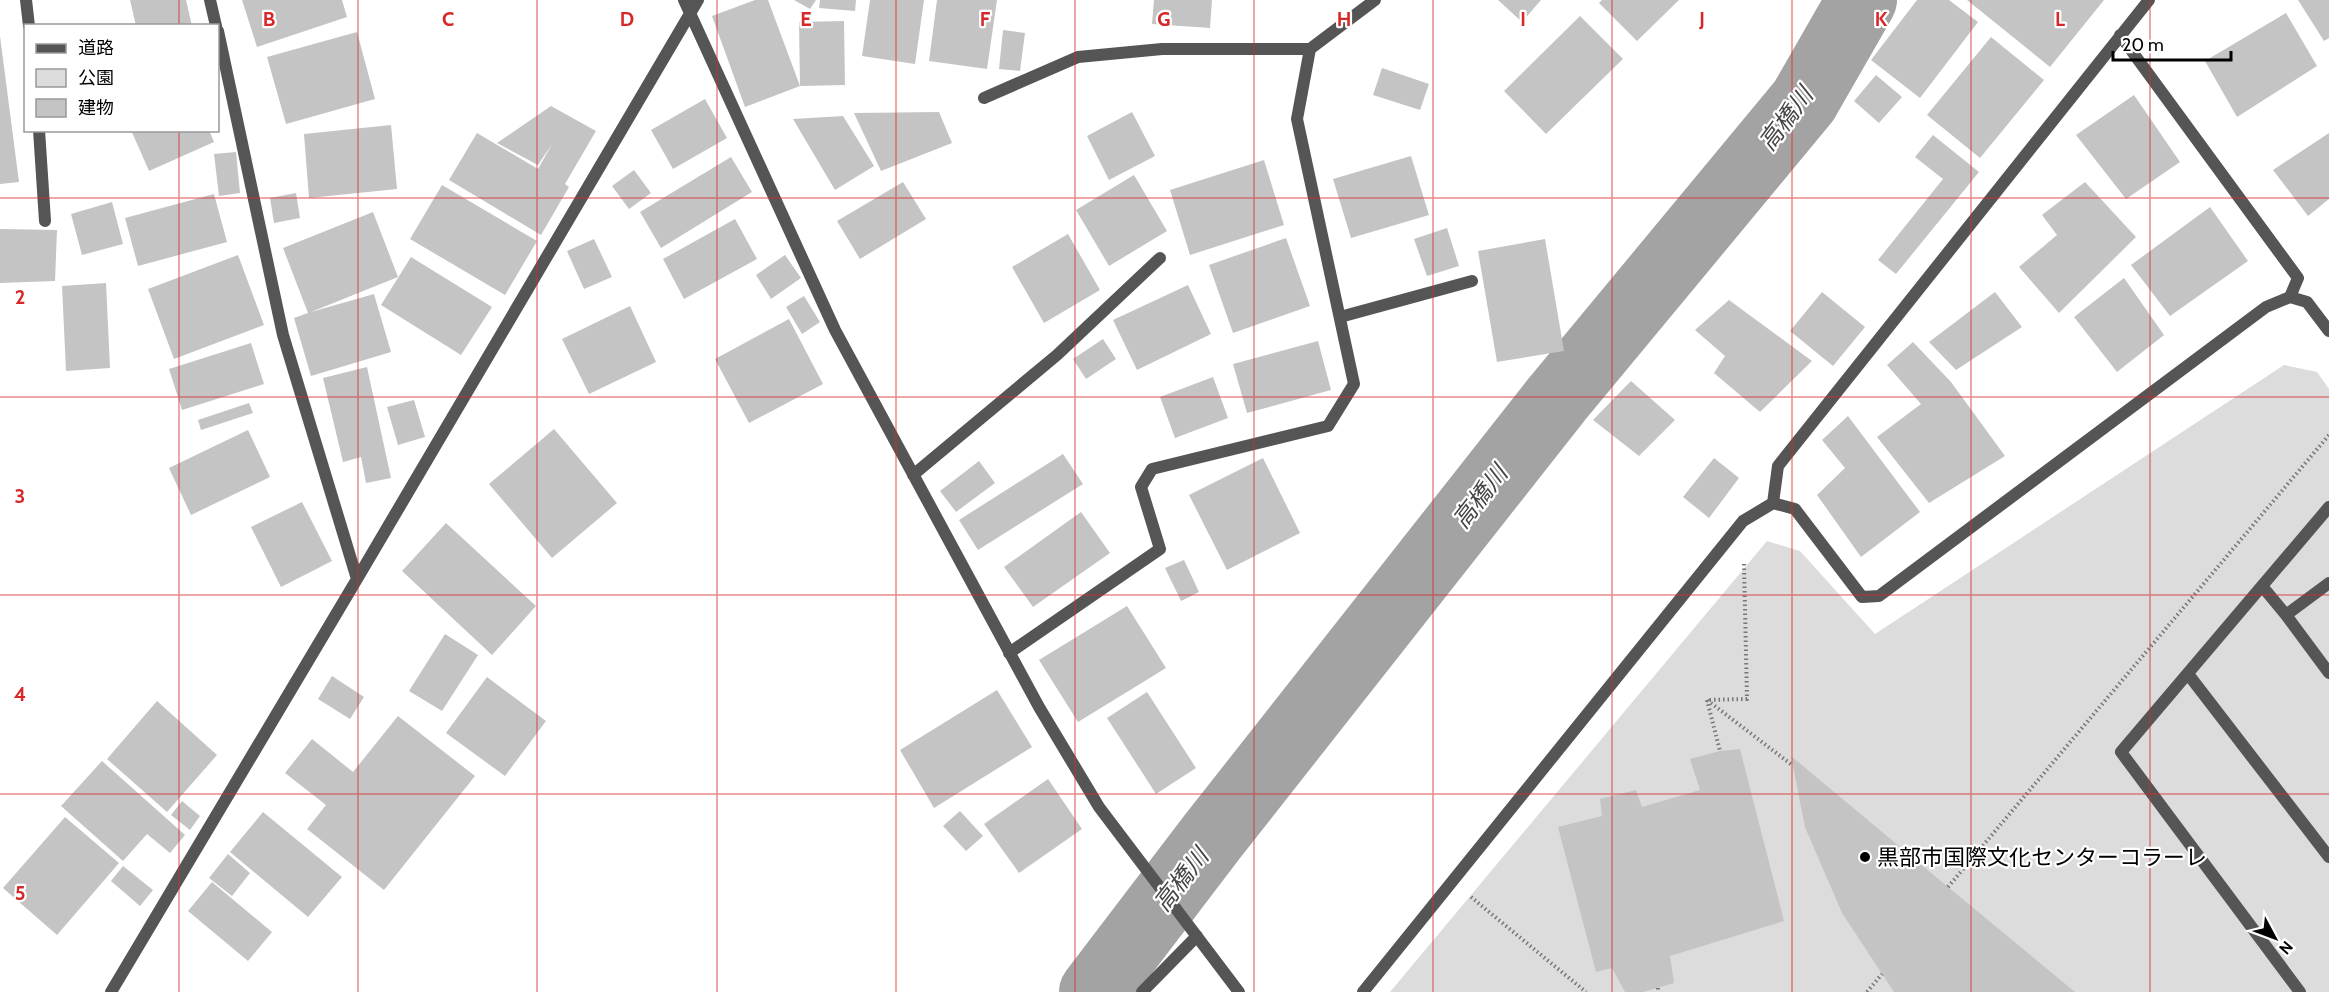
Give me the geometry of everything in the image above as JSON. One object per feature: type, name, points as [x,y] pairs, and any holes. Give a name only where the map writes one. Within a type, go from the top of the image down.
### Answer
[{"type":"street","points":[[26,0],[29,24]]},
{"type":"street","points":[[210,0],[216,24]]},
{"type":"street","points":[[684,0],[835,330],[1038,707],[1099,807],[1239,992]]},
{"type":"street","points":[[111,992],[698,0]]},
{"type":"street","points":[[984,98],[1078,57],[1162,49],[1310,49],[1375,0]]},
{"type":"street","points":[[1773,503],[1778,466],[2148,0]]},
{"type":"street","points":[[2120,35],[2298,278],[2290,297]]},
{"type":"street","points":[[219,40],[222,69],[283,335],[357,579]]},
{"type":"street","points":[[1009,652],[1160,549],[1142,487],[1152,469],[1328,426],[1354,384],[1297,120],[1310,49]]},
{"type":"street","points":[[39,132],[45,221]]},
{"type":"street","points":[[913,475],[1057,356],[1160,258]]},
{"type":"street","points":[[1340,317],[1472,282]]},
{"type":"street","points":[[1363,992],[1743,521],[1773,503],[1795,509],[1862,597],[1879,596],[2266,307],[2290,297],[2307,302],[2329,331]]},
{"type":"street","points":[[2300,992],[2121,752],[2329,507]]},
{"type":"street","points":[[2286,615],[2329,583]]},
{"type":"street","points":[[2262,586],[2329,673]]},
{"type":"street","points":[[2188,674],[2329,856]]},
{"type":"street","points":[[1142,992],[1197,936]]},
{"type":"path","points":[[1948,887],[2329,435]]},
{"type":"path","points":[[1707,700],[1746,699],[1743,521]]},
{"type":"path","points":[[1707,700],[1720,751]]},
{"type":"path","points":[[1707,700],[1792,765]]},
{"type":"path","points":[[1452,882],[1586,992]]},
{"type":"path","points":[[1867,992],[1882,974]]},
{"type":"green space","points":[[2284,365],[2317,372],[2329,389],[2329,992],[1390,992],[1767,541],[1800,551],[1875,634]]},
{"type":"building","points":[[130,0],[186,0],[192,24],[136,24]]},
{"type":"building","points":[[242,0],[342,0],[347,17],[257,47]]},
{"type":"building","points":[[755,0],[768,0],[800,86],[745,107],[712,16]]},
{"type":"building","points":[[794,0],[816,0],[810,9]]},
{"type":"building","points":[[820,0],[856,0],[855,11],[819,8]]},
{"type":"building","points":[[870,0],[924,0],[915,64],[862,56]]},
{"type":"building","points":[[937,0],[997,0],[987,69],[929,61]]},
{"type":"building","points":[[1154,0],[1212,0],[1210,28],[1152,24]]},
{"type":"building","points":[[1498,0],[1541,0],[1522,22]]},
{"type":"building","points":[[1602,0],[1679,0],[1637,41],[1599,3]]},
{"type":"building","points":[[1917,0],[1949,0],[1978,22],[1920,98],[1871,60]]},
{"type":"building","points":[[1967,0],[2104,0],[2050,67]]},
{"type":"building","points":[[2298,0],[2329,0],[2329,38],[2324,41]]},
{"type":"building","points":[[2286,13],[2317,66],[2237,117],[2205,61]]},
{"type":"building","points":[[1580,16],[1623,59],[1546,134],[1504,91]]},
{"type":"building","points":[[844,21],[845,85],[800,86],[799,22]]},
{"type":"building","points":[[1003,30],[1025,33],[1020,71],[999,69]]},
{"type":"building","points":[[357,32],[375,99],[286,124],[267,57]]},
{"type":"building","points":[[0,36],[19,182],[0,184]]},
{"type":"building","points":[[1991,37],[2044,80],[1980,158],[1927,115]]},
{"type":"building","points":[[1382,68],[1429,84],[1420,110],[1373,95]]},
{"type":"building","points":[[1876,75],[1902,97],[1879,123],[1854,101]]},
{"type":"building","points":[[2134,95],[2180,162],[2126,199],[2076,135]]},
{"type":"building","points":[[705,99],[727,138],[673,169],[651,130]]},
{"type":"building","points":[[551,106],[596,131],[565,184],[569,187],[541,235],[449,180],[477,133],[538,169],[552,144],[538,165],[497,143]]},
{"type":"building","points":[[939,112],[952,143],[881,171],[854,113]]},
{"type":"building","points":[[1132,112],[1155,156],[1109,180],[1087,136]]},
{"type":"building","points":[[843,116],[874,166],[835,190],[793,119]]},
{"type":"building","points":[[391,125],[397,189],[309,198],[304,134]]},
{"type":"building","points":[[132,132],[210,132],[214,142],[149,171]]},
{"type":"building","points":[[2329,133],[2329,199],[2308,216],[2273,170]]},
{"type":"building","points":[[1933,135],[1979,172],[1896,274],[1878,260],[1943,179],[1915,157]]},
{"type":"building","points":[[236,152],[240,193],[219,196],[214,154]]},
{"type":"building","points":[[1411,156],[1429,215],[1351,238],[1333,179]]},
{"type":"building","points":[[731,157],[752,192],[661,248],[640,212]]},
{"type":"building","points":[[1264,160],[1284,225],[1190,255],[1170,190]]},
{"type":"building","points":[[634,170],[651,193],[629,209],[612,186]]},
{"type":"building","points":[[1134,175],[1167,231],[1109,266],[1076,210]]},
{"type":"building","points":[[903,182],[926,219],[860,259],[837,221]]},
{"type":"building","points":[[2085,182],[2136,237],[2059,313],[2019,267],[2057,235],[2042,215]]},
{"type":"building","points":[[442,185],[537,241],[505,295],[410,239]]},
{"type":"building","points":[[296,193],[300,218],[274,223],[270,198]]},
{"type":"building","points":[[214,194],[227,242],[138,266],[125,218]]},
{"type":"building","points":[[112,202],[123,244],[82,255],[71,214]]},
{"type":"building","points":[[2210,207],[2248,261],[2170,316],[2131,265]]},
{"type":"building","points":[[373,212],[398,277],[311,312],[374,294],[391,352],[311,376],[294,318],[308,313],[283,248]]},
{"type":"building","points":[[735,219],[757,259],[684,299],[663,259]]},
{"type":"building","points":[[1447,228],[1459,266],[1427,276],[1414,239]]},
{"type":"building","points":[[0,229],[57,230],[55,281],[0,283]]},
{"type":"building","points":[[1068,234],[1100,290],[1044,323],[1012,267]]},
{"type":"building","points":[[1286,238],[1310,306],[1233,333],[1209,265]]},
{"type":"building","points":[[594,239],[612,277],[584,289],[567,251]]},
{"type":"building","points":[[1545,239],[1564,351],[1497,362],[1478,251]]},
{"type":"building","points":[[238,255],[264,325],[174,359],[148,289]]},
{"type":"building","points":[[785,255],[801,278],[771,299],[756,275]]},
{"type":"building","points":[[411,257],[492,307],[461,355],[381,305]]},
{"type":"building","points":[[2124,278],[2164,335],[2117,372],[2074,317]]},
{"type":"building","points":[[106,283],[110,368],[66,371],[62,286]]},
{"type":"building","points":[[1188,285],[1211,334],[1137,370],[1113,320]]},
{"type":"building","points":[[1822,292],[1865,327],[1833,366],[1790,331]]},
{"type":"building","points":[[1995,292],[2022,327],[1956,370],[1929,342]]},
{"type":"building","points":[[804,296],[820,322],[802,334],[786,307]]},
{"type":"building","points":[[1729,300],[1812,361],[1760,412],[1714,373],[1725,356],[1695,330]]},
{"type":"building","points":[[630,306],[656,362],[589,394],[562,339]]},
{"type":"building","points":[[789,319],[823,384],[749,423],[715,359]]},
{"type":"building","points":[[1103,339],[1116,359],[1086,379],[1073,359]]},
{"type":"building","points":[[1318,341],[1331,390],[1247,413],[1233,364]]},
{"type":"building","points":[[1913,342],[1951,382],[2005,456],[1929,503],[1877,437],[1921,404],[1887,365]]},
{"type":"building","points":[[251,343],[264,384],[182,410],[169,369]]},
{"type":"building","points":[[367,367],[391,478],[366,483],[361,457],[343,462],[323,378]]},
{"type":"building","points":[[1213,377],[1228,418],[1175,438],[1160,397]]},
{"type":"building","points":[[1631,381],[1675,420],[1639,456],[1593,420]]},
{"type":"building","points":[[414,400],[425,437],[398,445],[387,407]]},
{"type":"building","points":[[249,403],[253,413],[201,430],[198,420]]},
{"type":"building","points":[[1848,416],[1920,512],[1861,557],[1817,495],[1845,468],[1822,440]]},
{"type":"building","points":[[554,429],[617,503],[552,558],[489,484]]},
{"type":"building","points":[[248,430],[270,477],[191,515],[169,468]]},
{"type":"building","points":[[1063,454],[1083,484],[978,550],[959,520]]},
{"type":"building","points":[[1263,458],[1300,533],[1227,570],[1189,495]]},
{"type":"building","points":[[1714,458],[1739,478],[1709,518],[1683,497]]},
{"type":"building","points":[[979,461],[995,483],[956,512],[940,491]]},
{"type":"building","points":[[302,502],[332,561],[281,587],[251,527]]},
{"type":"building","points":[[1081,512],[1110,553],[1033,607],[1004,567]]},
{"type":"building","points":[[446,523],[536,606],[492,655],[402,571]]},
{"type":"building","points":[[1184,560],[1199,592],[1181,601],[1165,568]]},
{"type":"building","points":[[1127,606],[1166,668],[1078,722],[1039,660]]},
{"type":"building","points":[[445,634],[478,655],[442,711],[409,691]]},
{"type":"building","points":[[332,676],[364,697],[350,719],[318,699]]},
{"type":"building","points":[[487,677],[546,721],[505,776],[446,733]]},
{"type":"building","points":[[997,690],[1032,747],[934,808],[900,750]]},
{"type":"building","points":[[1147,692],[1196,768],[1156,794],[1107,718]]},
{"type":"building","points":[[157,701],[217,755],[167,812],[107,759]]},
{"type":"building","points":[[398,716],[475,776],[384,890],[307,829],[326,805],[285,773],[312,739],[353,772]]},
{"type":"building","points":[[1740,749],[1784,921],[1670,956],[1674,983],[1643,992],[1625,992],[1612,968],[1596,972],[1558,827],[1602,816],[1600,799],[1636,790],[1642,807],[1700,790],[1690,759],[1720,751]]},
{"type":"building","name":"黒部市国際文化センターコラーレ","points":[[1791,756],[2075,992],[1894,992],[1842,913],[1805,827]]},
{"type":"building","points":[[102,761],[185,835],[170,853],[147,834],[123,861],[61,806]]},
{"type":"building","points":[[1048,779],[1082,829],[1019,873],[984,824]]},
{"type":"building","points":[[182,801],[200,816],[190,830],[171,815]]},
{"type":"building","points":[[960,811],[983,836],[966,851],[943,826]]},
{"type":"building","points":[[263,812],[342,877],[308,917],[230,852]]},
{"type":"building","points":[[65,817],[119,863],[57,935],[3,888]]},
{"type":"building","points":[[228,854],[250,873],[232,896],[209,878]]},
{"type":"building","points":[[123,866],[153,890],[140,906],[111,881]]},
{"type":"building","points":[[212,882],[272,932],[248,961],[188,911]]},
{"type":"waterway","name":"高橋川","points":[[1094,992],[1212,837],[1557,399],[1804,101],[1862,0]]},
{"type":"place","name":"黒部市国際文化センターコラーレ","points":[[1865,857]]}]
